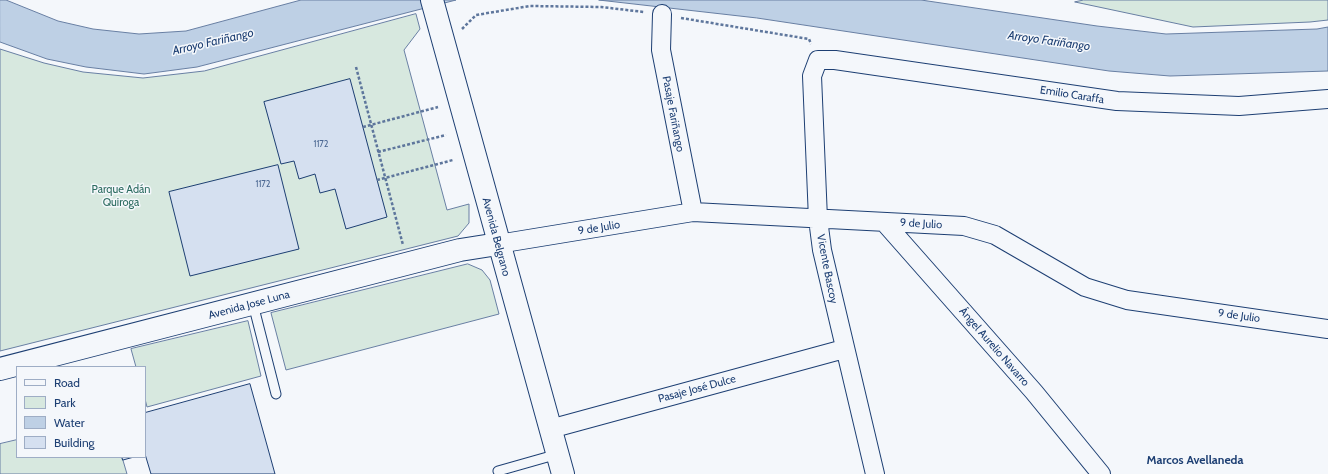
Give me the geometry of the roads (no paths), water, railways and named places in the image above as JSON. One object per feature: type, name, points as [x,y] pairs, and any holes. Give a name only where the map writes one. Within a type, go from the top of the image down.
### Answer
[{"type":"street","name":"Avenida Belgrano","points":[[434,7],[498,244],[560,464]]},
{"type":"street","name":"Pasaje Fariñango","points":[[662,14],[661,50],[693,212]]},
{"type":"street","name":"Emilio Caraffa","points":[[818,60],[850,62],[1117,101],[1239,106],[1328,99]]},
{"type":"street","name":"Vicente Bascoy","points":[[818,60],[812,76],[818,219],[822,250],[844,349],[875,474]]},
{"type":"street","name":"9 de Julio","points":[[498,244],[693,212],[964,226],[995,235],[1085,287],[1127,300],[1328,329]]},
{"type":"street","name":"Ángel Aurelio Navarro","points":[[884,222],[1034,392],[1101,474]]},
{"type":"street","name":"Avenida Jose Luna","points":[[0,369],[460,250],[498,244]]},
{"type":"street","name":"Pasaje José Dulce","points":[[550,429],[844,349]]},
{"type":"lane","points":[[253,304],[276,394]]},
{"type":"lane","points":[[498,471],[560,464]]},
{"type":"water","name":"Arroyo Fariñango","points":[[0,0],[6,0],[58,21],[93,29],[139,34],[186,31],[301,0],[456,0],[197,67],[144,74],[86,67],[47,59],[0,42]]},
{"type":"water","name":"Arroyo Fariñango","points":[[599,0],[921,0],[1097,26],[1166,34],[1317,29],[1328,27],[1328,71],[1170,76],[1109,71],[757,18]]},
{"type":"district","name":"Marcos Avellaneda","points":[[1195,460]]},
{"type":"park label","name":"Parque Adán Quiroga","points":[[121,196]]}]
